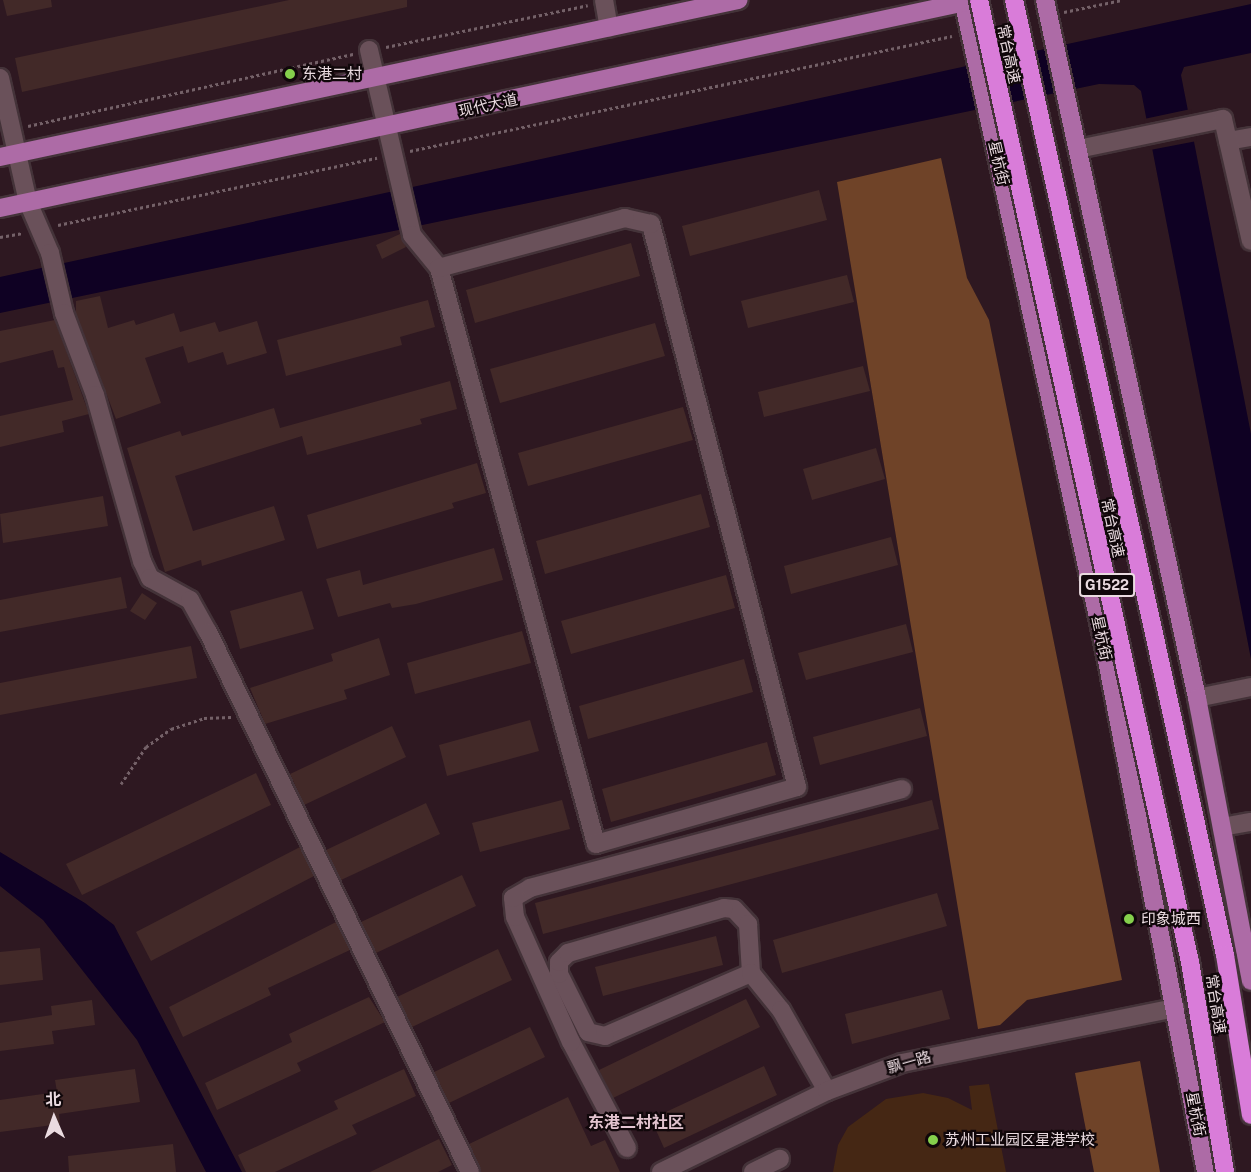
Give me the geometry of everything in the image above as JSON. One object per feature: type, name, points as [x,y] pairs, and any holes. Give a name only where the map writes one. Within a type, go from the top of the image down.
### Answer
[{"type":"highway","name":"常台高速","points":[[1014,0],[1225,955],[1251,1115]]},
{"type":"highway","name":"常台高速","points":[[971,1],[1190,962],[1225,1172]]},
{"type":"main road","points":[[8,155],[738,0]]},
{"type":"main road","name":"星杭街","points":[[971,1],[971,32],[974,52],[1103,640],[1206,1172]]},
{"type":"main road","name":"现代大道","points":[[0,208],[385,128],[670,63],[971,1]]},
{"type":"main road","points":[[1048,16],[1197,698],[1251,981]]},
{"type":"street","points":[[604,1],[609,28]]},
{"type":"street","points":[[369,50],[385,128],[412,235],[439,268],[596,844],[797,787],[651,224],[625,218],[439,268]]},
{"type":"street","points":[[0,78],[11,130],[8,155],[50,253],[63,312],[95,395],[142,561],[150,578],[190,600],[251,717],[470,1172]]},
{"type":"street","points":[[1078,149],[1223,119],[1251,241]]},
{"type":"street","points":[[1228,141],[1251,137]]},
{"type":"street","points":[[1197,698],[1242,689]]},
{"type":"street","points":[[627,1148],[562,1022],[515,917],[513,898],[530,888],[902,789]]},
{"type":"street","points":[[1222,827],[1251,822]]},
{"type":"street","points":[[751,973],[596,1037],[588,1032],[564,983],[559,962],[568,953],[724,908],[734,909],[748,924],[751,973],[780,1010],[827,1091]]},
{"type":"street","name":"飘一路","points":[[661,1172],[827,1091],[935,1054],[1176,1008]]},
{"type":"street","points":[[753,1172],[780,1159]]},
{"type":"path","points":[[1048,16],[1122,0]]},
{"type":"path","points":[[11,130],[369,50],[604,1]]},
{"type":"path","points":[[0,237],[971,32]]},
{"type":"path","points":[[121,784],[146,747],[171,729],[204,717],[251,717]]},
{"type":"shaded area","points":[[1251,4],[1251,53],[1184,67],[1181,75],[1251,434],[1251,659],[1141,91],[1134,85],[1099,84],[0,313],[0,277]]},
{"type":"shaded area","points":[[941,158],[967,278],[989,320],[1122,980],[1027,1000],[1000,1025],[978,1029],[837,182]]},
{"type":"shaded area","points":[[0,852],[85,903],[114,925],[242,1172],[206,1172],[137,1040],[43,920],[0,886]]},
{"type":"shaded area","points":[[1140,1061],[1160,1172],[1094,1172],[1075,1073]]},
{"type":"shaded area","points":[[989,1084],[1006,1172],[833,1172],[838,1145],[848,1127],[886,1099],[923,1093],[948,1098],[972,1110],[969,1086]]},
{"type":"pier","points":[[1191,109],[1197,141],[1150,150],[1144,119]]},
{"type":"building","points":[[3,0],[51,0],[52,7],[7,16]]},
{"type":"building","points":[[289,0],[407,0],[407,7],[22,92],[15,58]]},
{"type":"building","points":[[819,190],[827,220],[690,256],[682,226]]},
{"type":"building","points":[[400,234],[406,247],[382,259],[376,245]]},
{"type":"building","points":[[631,243],[640,276],[475,323],[466,290]]},
{"type":"building","points":[[847,275],[854,302],[748,328],[741,301]]},
{"type":"building","points":[[100,296],[108,328],[134,320],[136,325],[174,313],[180,332],[215,322],[219,332],[257,321],[267,353],[227,365],[223,352],[188,363],[183,346],[145,358],[161,403],[116,419],[76,314],[76,301]]},
{"type":"building","points":[[428,300],[435,327],[400,337],[402,345],[286,376],[277,340]]},
{"type":"building","points":[[55,320],[89,414],[62,421],[64,432],[0,447],[0,416],[73,400],[64,367],[58,368],[53,350],[0,363],[0,331]]},
{"type":"building","points":[[655,323],[665,356],[500,403],[490,369]]},
{"type":"building","points":[[863,366],[870,391],[764,417],[758,392]]},
{"type":"building","points":[[450,381],[457,409],[420,419],[422,424],[307,455],[302,436],[175,476],[193,531],[274,506],[285,540],[202,566],[201,560],[165,572],[127,448],[180,431],[182,436],[274,408],[280,428]]},
{"type":"building","points":[[683,407],[693,440],[528,486],[518,453]]},
{"type":"building","points":[[876,448],[885,479],[812,500],[803,469]]},
{"type":"building","points":[[477,463],[486,493],[452,503],[454,508],[317,549],[307,515]]},
{"type":"building","points":[[701,494],[710,527],[545,574],[536,541]]},
{"type":"building","points":[[103,496],[108,526],[3,543],[0,514]]},
{"type":"building","points":[[891,537],[898,565],[791,594],[784,566]]},
{"type":"building","points":[[494,548],[503,580],[416,604],[392,608],[390,603],[338,617],[326,579],[360,570],[363,585]]},
{"type":"building","points":[[726,575],[735,608],[571,654],[561,621]]},
{"type":"building","points":[[121,577],[127,608],[0,632],[0,600]]},
{"type":"building","points":[[302,591],[314,629],[240,649],[230,611]]},
{"type":"building","points":[[142,593],[157,603],[145,620],[130,611]]},
{"type":"building","points":[[906,624],[913,652],[806,680],[798,653]]},
{"type":"building","points":[[522,631],[531,663],[415,694],[407,663]]},
{"type":"building","points":[[379,638],[390,675],[344,690],[347,699],[265,724],[250,688],[333,661],[331,654]]},
{"type":"building","points":[[191,646],[197,678],[0,715],[0,683]]},
{"type":"building","points":[[744,659],[753,692],[588,739],[579,706]]},
{"type":"building","points":[[920,708],[927,736],[820,765],[813,737]]},
{"type":"building","points":[[530,720],[539,751],[447,776],[439,745]]},
{"type":"building","points":[[392,726],[406,757],[304,805],[290,774]]},
{"type":"building","points":[[767,742],[776,775],[611,822],[602,789]]},
{"type":"building","points":[[256,773],[271,805],[82,895],[66,864]]},
{"type":"building","points":[[562,800],[570,829],[480,852],[472,823]]},
{"type":"building","points":[[932,800],[939,829],[543,934],[535,903]]},
{"type":"building","points":[[426,803],[440,834],[341,880],[326,850]]},
{"type":"building","points":[[300,847],[314,876],[151,961],[136,932]]},
{"type":"building","points":[[462,875],[476,906],[376,953],[361,922]]},
{"type":"building","points":[[937,893],[947,926],[782,973],[773,940]]},
{"type":"building","points":[[336,922],[350,950],[268,988],[271,995],[183,1037],[169,1007]]},
{"type":"building","points":[[716,936],[723,965],[603,996],[595,967]]},
{"type":"building","points":[[40,948],[43,980],[0,985],[0,952]]},
{"type":"building","points":[[498,949],[512,980],[412,1027],[397,997]]},
{"type":"building","points":[[942,990],[950,1019],[852,1044],[845,1014]]},
{"type":"building","points":[[369,997],[385,1022],[297,1063],[301,1071],[217,1110],[205,1083],[292,1042],[289,1034]]},
{"type":"building","points":[[746,999],[760,1027],[613,1098],[599,1070]]},
{"type":"building","points":[[92,1000],[95,1025],[52,1031],[54,1044],[0,1051],[0,1023],[52,1015],[51,1006]]},
{"type":"building","points":[[530,1027],[545,1057],[449,1103],[434,1072]]},
{"type":"building","points":[[764,1066],[777,1095],[664,1148],[651,1119]]},
{"type":"building","points":[[135,1069],[140,1102],[59,1114],[60,1124],[0,1132],[0,1100],[57,1092],[55,1080]]},
{"type":"building","points":[[404,1069],[416,1096],[352,1125],[357,1134],[275,1172],[246,1172],[238,1155],[338,1109],[334,1101]]},
{"type":"building","points":[[568,1097],[591,1146],[605,1140],[620,1172],[481,1172],[469,1144]]},
{"type":"building","points":[[439,1139],[452,1165],[438,1172],[370,1172]]},
{"type":"building","points":[[173,1144],[176,1172],[69,1172],[68,1156]]},
{"type":"place","name":"东港二村","points":[[290,74]]},
{"type":"place","name":"印象城西","points":[[1129,919]]},
{"type":"place","name":"苏州工业园区星港学校","points":[[933,1140]]},
{"type":"district","name":"东港二村社区","points":[[636,1123]]}]
